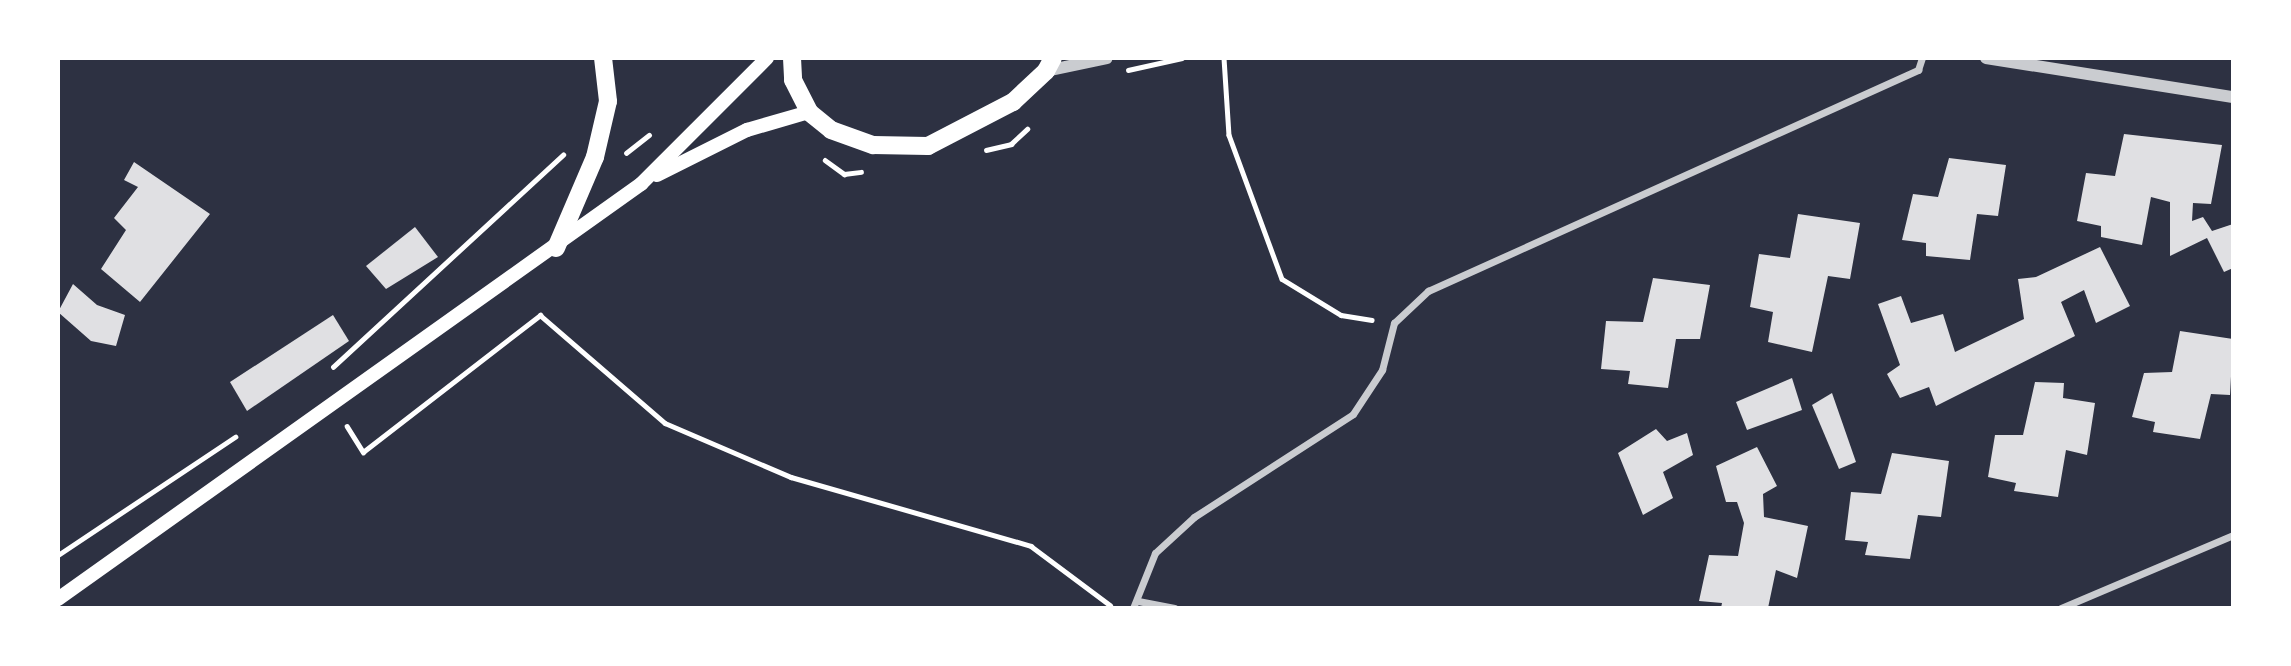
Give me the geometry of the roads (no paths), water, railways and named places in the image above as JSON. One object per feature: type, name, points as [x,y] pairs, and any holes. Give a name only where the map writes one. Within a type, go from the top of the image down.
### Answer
[{"type":"main road","points":[[556,248],[595,157],[608,101],[603,58]]},
{"type":"main road","points":[[641,184],[767,58]]},
{"type":"main road","points":[[792,58],[793,80],[809,113],[831,130],[873,145],[929,146],[1013,102],[1049,64]]},
{"type":"main road","points":[[58,599],[556,248],[641,184],[711,145],[809,113]]},
{"type":"street","points":[[1049,64],[1107,58]]},
{"type":"street","points":[[1174,608],[1135,605],[1155,553],[1194,517],[1353,414],[1382,370],[1394,323],[1428,290],[1918,70],[1922,58]]},
{"type":"street","points":[[1986,58],[2233,97]]},
{"type":"street","points":[[2061,608],[2233,535]]}]
